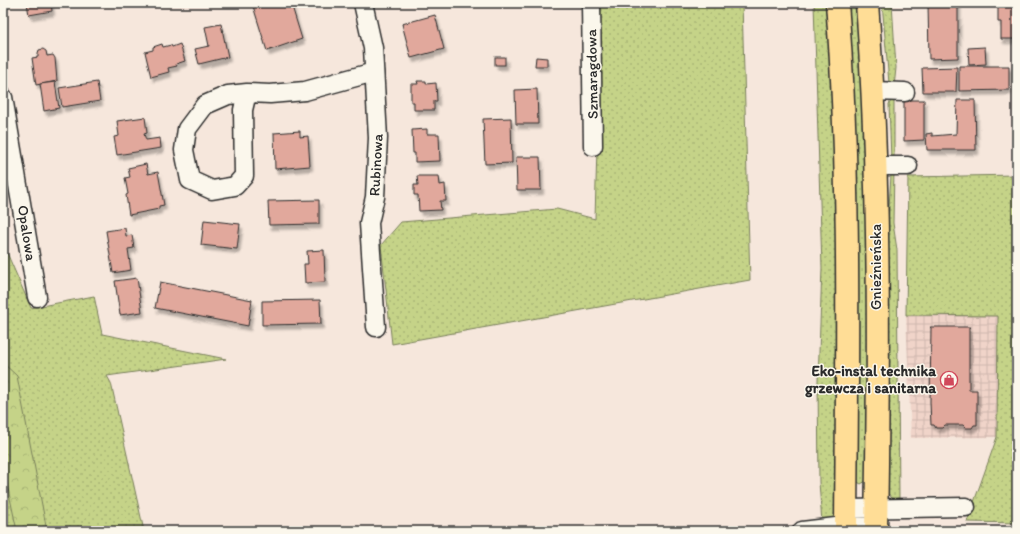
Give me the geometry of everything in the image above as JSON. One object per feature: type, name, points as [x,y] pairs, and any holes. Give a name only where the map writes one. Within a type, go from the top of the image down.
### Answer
[{"type":"main road","name":"Gnieźnieńska","points":[[837,3],[843,102],[846,228],[846,522]]},
{"type":"main road","name":"Gnieźnieńska","points":[[866,3],[875,166],[877,280],[876,522]]},
{"type":"street","name":"Rubinowa","points":[[363,3],[373,48],[378,138],[375,197],[369,223],[376,327]]},
{"type":"street","name":"Szmaragdowa","points":[[591,3],[593,146]]},
{"type":"street","points":[[247,93],[243,110],[244,176],[235,186],[212,190],[190,180],[184,150],[187,129],[205,105],[228,95],[247,93],[270,94],[305,91],[374,72]]},
{"type":"street","points":[[872,91],[905,92]]},
{"type":"street","name":"Opalowa","points":[[3,97],[37,297]]},
{"type":"street","points":[[875,166],[908,166]]},
{"type":"street","points":[[802,531],[846,522],[876,522],[966,507]]},
{"type":"shaded area","points":[[906,315],[998,316],[997,437],[911,438]]},
{"type":"green space","points":[[601,3],[742,3],[750,280],[392,344],[381,245],[401,222],[557,209],[595,219]]},
{"type":"green space","points":[[814,3],[826,3],[834,130],[837,258],[837,513],[833,519],[822,523],[819,482],[818,381],[822,268]]},
{"type":"green space","points":[[844,3],[856,3],[863,121],[866,239],[867,475],[866,481],[861,484],[856,481]]},
{"type":"green space","points":[[882,3],[892,3],[896,68],[894,87],[889,83]]},
{"type":"green space","points":[[894,97],[894,161],[891,160],[889,104]]},
{"type":"green space","points":[[894,170],[893,223],[897,250],[899,500],[892,498],[886,491],[886,257],[891,175]]},
{"type":"green space","points":[[1017,175],[1017,523],[967,522],[997,437],[998,316],[906,315],[908,177]]},
{"type":"green space","points":[[7,253],[31,308],[94,296],[102,334],[226,359],[107,376],[111,383],[144,531],[3,531],[3,259]]},
{"type":"green space","points":[[3,363],[17,376],[47,531],[17,531],[3,465]]},
{"type":"building","points":[[27,3],[51,3],[52,11],[29,15]]},
{"type":"building","points":[[259,3],[291,3],[302,39],[267,51],[253,6]]},
{"type":"building","points":[[928,3],[958,3],[958,58],[929,59]]},
{"type":"building","points":[[998,3],[1017,3],[1017,39],[1001,39],[1001,22],[998,22]]},
{"type":"building","points":[[435,15],[444,49],[411,58],[402,24]]},
{"type":"building","points":[[221,24],[228,57],[199,64],[195,49],[209,46],[205,27]]},
{"type":"building","points":[[162,44],[163,47],[171,45],[172,47],[180,44],[185,61],[176,64],[177,66],[168,68],[169,72],[151,77],[145,52],[153,50],[153,47]]},
{"type":"building","points":[[985,47],[986,64],[969,65],[968,48]]},
{"type":"building","points":[[43,49],[46,51],[47,56],[53,55],[55,58],[57,81],[36,85],[32,58],[38,57],[39,50]]},
{"type":"building","points":[[495,57],[505,57],[505,65],[495,65]]},
{"type":"building","points":[[536,57],[547,58],[547,66],[535,66]]},
{"type":"building","points":[[959,66],[1009,66],[1009,90],[959,91]]},
{"type":"building","points":[[957,67],[956,92],[923,92],[922,68]]},
{"type":"building","points":[[417,81],[426,81],[426,84],[436,83],[437,101],[434,101],[434,110],[414,110],[414,102],[411,102],[411,84],[418,84]]},
{"type":"building","points":[[55,82],[59,108],[44,111],[40,84]]},
{"type":"building","points":[[97,82],[100,101],[62,107],[59,88]]},
{"type":"building","points":[[537,89],[538,124],[516,124],[515,90]]},
{"type":"building","points":[[904,100],[924,100],[924,140],[904,141]]},
{"type":"building","points":[[957,100],[975,100],[976,150],[927,150],[926,134],[932,133],[932,136],[956,134]]},
{"type":"building","points":[[145,117],[147,133],[144,134],[146,140],[160,138],[161,148],[117,155],[114,137],[119,136],[117,121]]},
{"type":"building","points":[[511,118],[512,163],[485,164],[483,119]]},
{"type":"building","points":[[427,129],[427,134],[439,134],[440,161],[415,162],[412,130]]},
{"type":"building","points":[[300,131],[300,137],[308,136],[310,166],[275,169],[274,133]]},
{"type":"building","points":[[516,157],[540,157],[541,190],[517,190]]},
{"type":"building","points":[[146,164],[148,174],[158,172],[164,205],[159,206],[159,209],[129,215],[126,195],[128,194],[125,178],[130,177],[128,168]]},
{"type":"building","points":[[417,176],[439,176],[440,185],[445,184],[446,201],[440,201],[441,210],[419,211],[418,195],[414,195],[414,185],[418,185]]},
{"type":"building","points":[[319,200],[319,224],[269,225],[268,201]]},
{"type":"building","points":[[204,220],[240,224],[237,249],[201,245]]},
{"type":"building","points":[[125,228],[126,236],[132,235],[134,248],[128,249],[131,270],[113,273],[106,231]]},
{"type":"building","points":[[324,250],[325,282],[305,283],[304,264],[308,264],[307,251]]},
{"type":"building","points":[[137,278],[142,312],[120,315],[115,281]]},
{"type":"building","points":[[160,282],[252,300],[248,326],[155,308]]},
{"type":"building","points":[[320,300],[321,324],[262,325],[262,301]]},
{"type":"building","points":[[930,327],[970,327],[969,390],[977,390],[977,425],[974,425],[972,428],[966,428],[963,425],[945,425],[942,428],[936,428],[934,425],[931,425]]},
{"type":"place","name":"Eko-instal technika grzewcza i sanitarna","points":[[949,380]]}]
